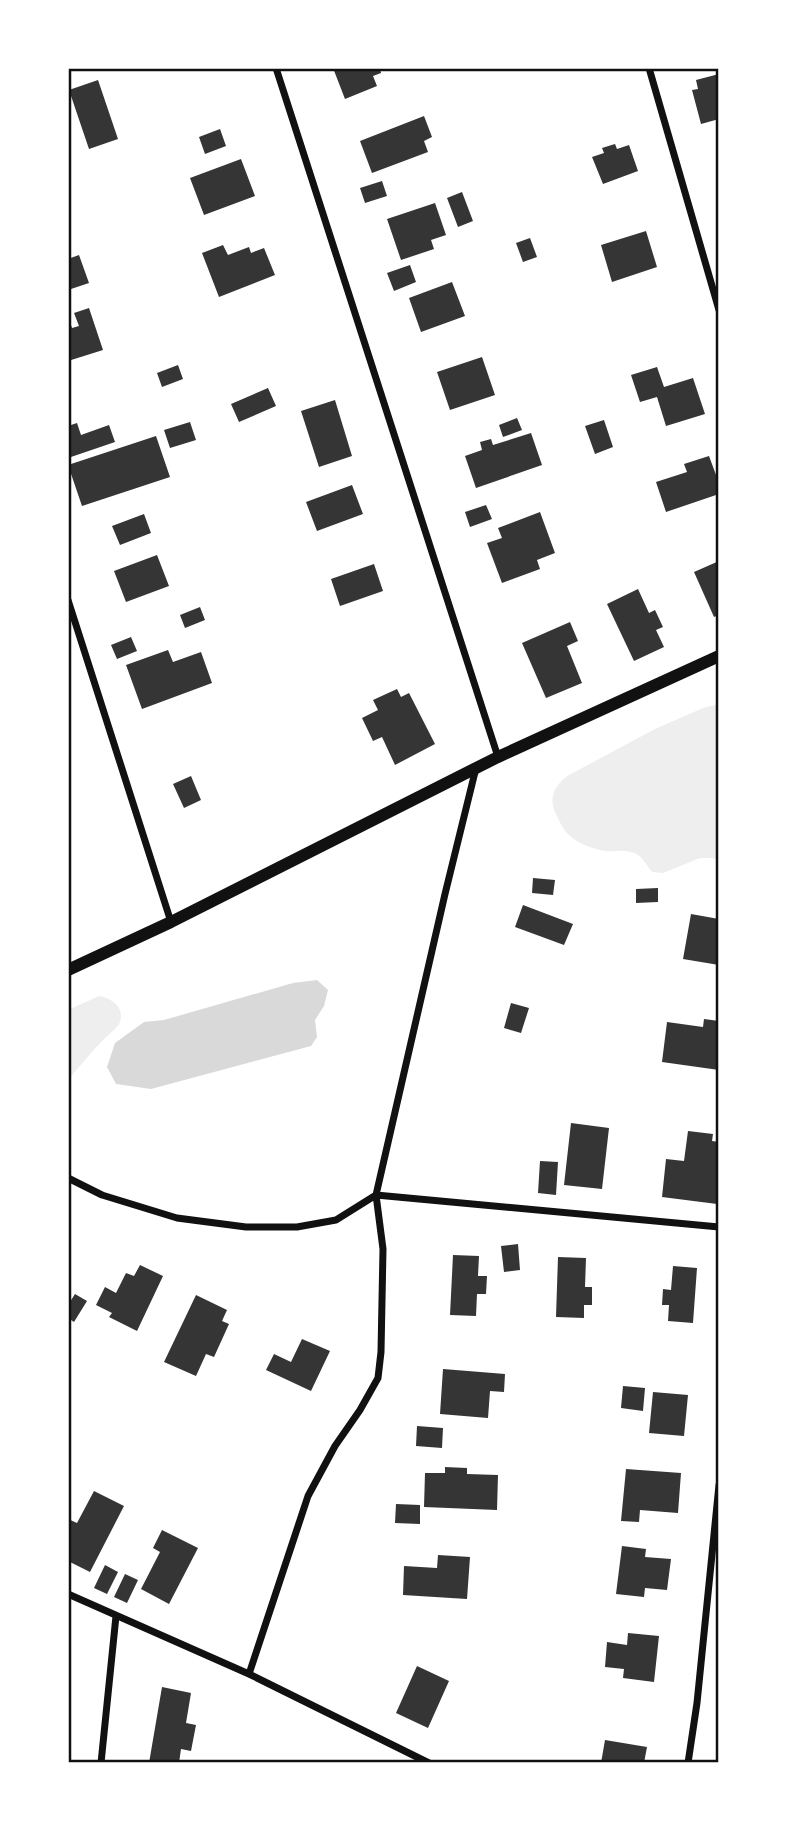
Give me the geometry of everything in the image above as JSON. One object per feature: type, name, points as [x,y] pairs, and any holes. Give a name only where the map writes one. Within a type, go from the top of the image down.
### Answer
[{"type":"street","points":[[276,68],[498,757]]},
{"type":"street","points":[[649,68],[719,310]]},
{"type":"street","points":[[68,600],[171,922]]},
{"type":"street","points":[[68,970],[171,922],[498,757],[719,656]]},
{"type":"street","points":[[248,1674],[308,1496],[335,1446],[378,1378],[383,1249],[376,1195],[476,768]]},
{"type":"street","points":[[68,1178],[102,1195],[177,1218],[246,1227],[297,1227],[336,1220],[376,1195],[719,1227]]},
{"type":"street","points":[[688,1763],[697,1703],[719,1485]]},
{"type":"street","points":[[68,1594],[248,1674],[428,1763]]},
{"type":"street","points":[[101,1763],[116,1616]]},
{"type":"shaded area","points":[[719,704],[719,860],[700,858],[663,873],[652,872],[642,858],[634,853],[595,849],[569,836],[561,825],[552,801],[554,791],[564,779],[655,729]]},
{"type":"shaded area","points":[[317,980],[328,990],[324,1006],[315,1020],[317,1037],[311,1046],[151,1089],[116,1084],[107,1067],[115,1043],[144,1022],[164,1020],[293,983]]},
{"type":"shaded area","points":[[99,996],[116,1004],[121,1012],[120,1022],[68,1080],[68,1010]]},
{"type":"building","points":[[333,68],[380,68],[381,73],[373,76],[377,86],[345,99]]},
{"type":"building","points":[[719,74],[719,119],[701,124],[692,90],[698,89],[696,80]]},
{"type":"building","points":[[98,80],[118,139],[89,149],[69,90]]},
{"type":"building","points":[[424,116],[432,137],[424,141],[428,152],[372,173],[360,141]]},
{"type":"building","points":[[220,129],[226,146],[205,154],[199,137]]},
{"type":"building","points":[[615,144],[617,149],[629,145],[638,171],[603,184],[592,157],[604,153],[602,148]]},
{"type":"building","points":[[241,159],[255,196],[204,215],[190,178]]},
{"type":"building","points":[[382,181],[387,196],[365,203],[360,188]]},
{"type":"building","points":[[462,192],[473,221],[458,227],[447,198]]},
{"type":"building","points":[[435,203],[446,235],[431,240],[434,249],[401,260],[387,219]]},
{"type":"building","points":[[646,231],[657,267],[612,282],[601,245]]},
{"type":"building","points":[[530,238],[537,257],[523,262],[516,243]]},
{"type":"building","points":[[223,245],[228,255],[249,247],[251,253],[264,248],[275,275],[219,297],[202,253]]},
{"type":"building","points":[[79,255],[89,283],[68,290],[68,259]]},
{"type":"building","points":[[410,265],[416,282],[394,291],[387,273]]},
{"type":"building","points":[[452,282],[465,316],[421,332],[409,298]]},
{"type":"building","points":[[89,308],[103,350],[68,361],[68,323],[70,322],[72,328],[79,326],[74,313]]},
{"type":"building","points":[[482,357],[495,395],[450,410],[437,372]]},
{"type":"building","points":[[178,365],[183,379],[162,387],[157,373]]},
{"type":"building","points":[[657,367],[664,387],[693,378],[705,414],[666,426],[657,397],[640,402],[631,375]]},
{"type":"building","points":[[268,388],[276,406],[239,422],[231,404]]},
{"type":"building","points":[[335,400],[352,456],[319,467],[301,411]]},
{"type":"building","points":[[517,418],[522,430],[503,437],[499,425]]},
{"type":"building","points":[[604,420],[613,447],[595,454],[585,426]]},
{"type":"building","points":[[190,422],[196,440],[170,448],[164,430]]},
{"type":"building","points":[[77,423],[81,435],[109,425],[115,442],[68,458],[68,426]]},
{"type":"building","points":[[531,433],[542,465],[476,488],[465,456],[482,450],[480,442],[491,439],[493,445]]},
{"type":"building","points":[[156,436],[170,477],[82,506],[68,465]]},
{"type":"building","points":[[709,456],[719,483],[719,494],[666,512],[656,482],[687,472],[684,464]]},
{"type":"building","points":[[352,485],[363,514],[317,531],[306,502]]},
{"type":"building","points":[[486,505],[492,519],[470,527],[465,512]]},
{"type":"building","points":[[540,512],[555,553],[537,560],[540,569],[502,583],[487,543],[502,538],[498,528]]},
{"type":"building","points":[[144,514],[151,533],[120,545],[112,526]]},
{"type":"building","points":[[157,555],[169,586],[126,602],[114,571]]},
{"type":"building","points":[[719,561],[719,615],[714,617],[694,572]]},
{"type":"building","points":[[374,564],[383,591],[340,606],[331,579]]},
{"type":"building","points":[[638,589],[649,613],[655,610],[663,627],[656,630],[664,647],[634,661],[607,604]]},
{"type":"building","points":[[200,607],[205,620],[185,628],[180,615]]},
{"type":"building","points":[[570,622],[578,641],[567,646],[582,683],[546,698],[522,643]]},
{"type":"building","points":[[131,637],[137,651],[117,659],[111,645]]},
{"type":"building","points":[[168,650],[173,662],[201,652],[212,683],[142,709],[126,665]]},
{"type":"building","points":[[397,689],[401,697],[409,693],[435,744],[395,765],[382,737],[373,741],[362,718],[378,710],[373,700]]},
{"type":"building","points":[[191,776],[201,800],[184,808],[173,784]]},
{"type":"building","points":[[533,878],[555,880],[553,895],[532,893]]},
{"type":"building","points":[[658,888],[658,902],[636,903],[636,889]]},
{"type":"building","points":[[523,905],[573,924],[564,945],[515,927]]},
{"type":"building","points":[[691,914],[719,919],[719,965],[683,959]]},
{"type":"building","points":[[511,1003],[529,1008],[521,1033],[504,1028]]},
{"type":"building","points":[[704,1019],[719,1021],[719,1070],[662,1062],[667,1022],[703,1027]]},
{"type":"building","points":[[571,1123],[609,1128],[602,1189],[564,1185]]},
{"type":"building","points":[[688,1131],[713,1134],[712,1141],[719,1142],[717,1204],[662,1197],[666,1159],[684,1161]]},
{"type":"building","points":[[540,1161],[558,1162],[556,1195],[538,1193]]},
{"type":"building","points":[[518,1244],[520,1270],[504,1272],[501,1246]]},
{"type":"building","points":[[453,1255],[479,1256],[478,1276],[487,1276],[486,1294],[477,1294],[476,1316],[450,1315]]},
{"type":"building","points":[[558,1257],[586,1258],[585,1287],[592,1287],[592,1305],[584,1305],[584,1318],[556,1317]]},
{"type":"building","points":[[140,1265],[163,1276],[137,1331],[109,1317],[112,1313],[96,1305],[105,1287],[116,1293],[126,1273],[134,1276]]},
{"type":"building","points":[[673,1266],[697,1268],[693,1323],[668,1321],[669,1305],[662,1305],[663,1289],[671,1290]]},
{"type":"building","points":[[75,1294],[87,1301],[74,1322],[68,1318],[68,1305]]},
{"type":"building","points":[[196,1295],[227,1310],[222,1321],[229,1324],[214,1357],[206,1354],[196,1376],[164,1362]]},
{"type":"building","points":[[302,1339],[330,1351],[311,1391],[266,1370],[274,1354],[291,1362]]},
{"type":"building","points":[[443,1369],[505,1374],[504,1392],[490,1391],[488,1418],[440,1414]]},
{"type":"building","points":[[623,1386],[645,1388],[643,1411],[621,1408]]},
{"type":"building","points":[[653,1392],[688,1395],[684,1436],[649,1433]]},
{"type":"building","points":[[417,1426],[443,1428],[442,1448],[416,1446]]},
{"type":"building","points":[[445,1467],[467,1468],[467,1474],[498,1475],[497,1510],[424,1507],[425,1473],[445,1473]]},
{"type":"building","points":[[626,1469],[681,1473],[678,1513],[640,1510],[639,1522],[621,1521]]},
{"type":"building","points":[[94,1491],[124,1506],[90,1572],[68,1561],[68,1519],[77,1523]]},
{"type":"building","points":[[396,1504],[420,1505],[420,1524],[395,1523]]},
{"type":"building","points":[[162,1530],[198,1548],[169,1604],[141,1589],[160,1552],[153,1548]]},
{"type":"building","points":[[622,1546],[646,1549],[645,1557],[671,1559],[667,1590],[645,1588],[644,1597],[616,1594]]},
{"type":"building","points":[[438,1555],[470,1557],[467,1599],[403,1595],[404,1566],[437,1568]]},
{"type":"building","points":[[105,1565],[118,1572],[107,1594],[94,1588]]},
{"type":"building","points":[[125,1574],[138,1580],[127,1603],[114,1597]]},
{"type":"building","points":[[628,1633],[659,1636],[654,1682],[623,1678],[624,1669],[605,1667],[607,1642],[627,1645]]},
{"type":"building","points":[[417,1666],[449,1681],[428,1728],[396,1713]]},
{"type":"building","points":[[162,1687],[191,1693],[186,1723],[196,1725],[191,1751],[181,1749],[179,1763],[149,1763]]},
{"type":"building","points":[[605,1740],[647,1747],[644,1763],[601,1763]]}]
